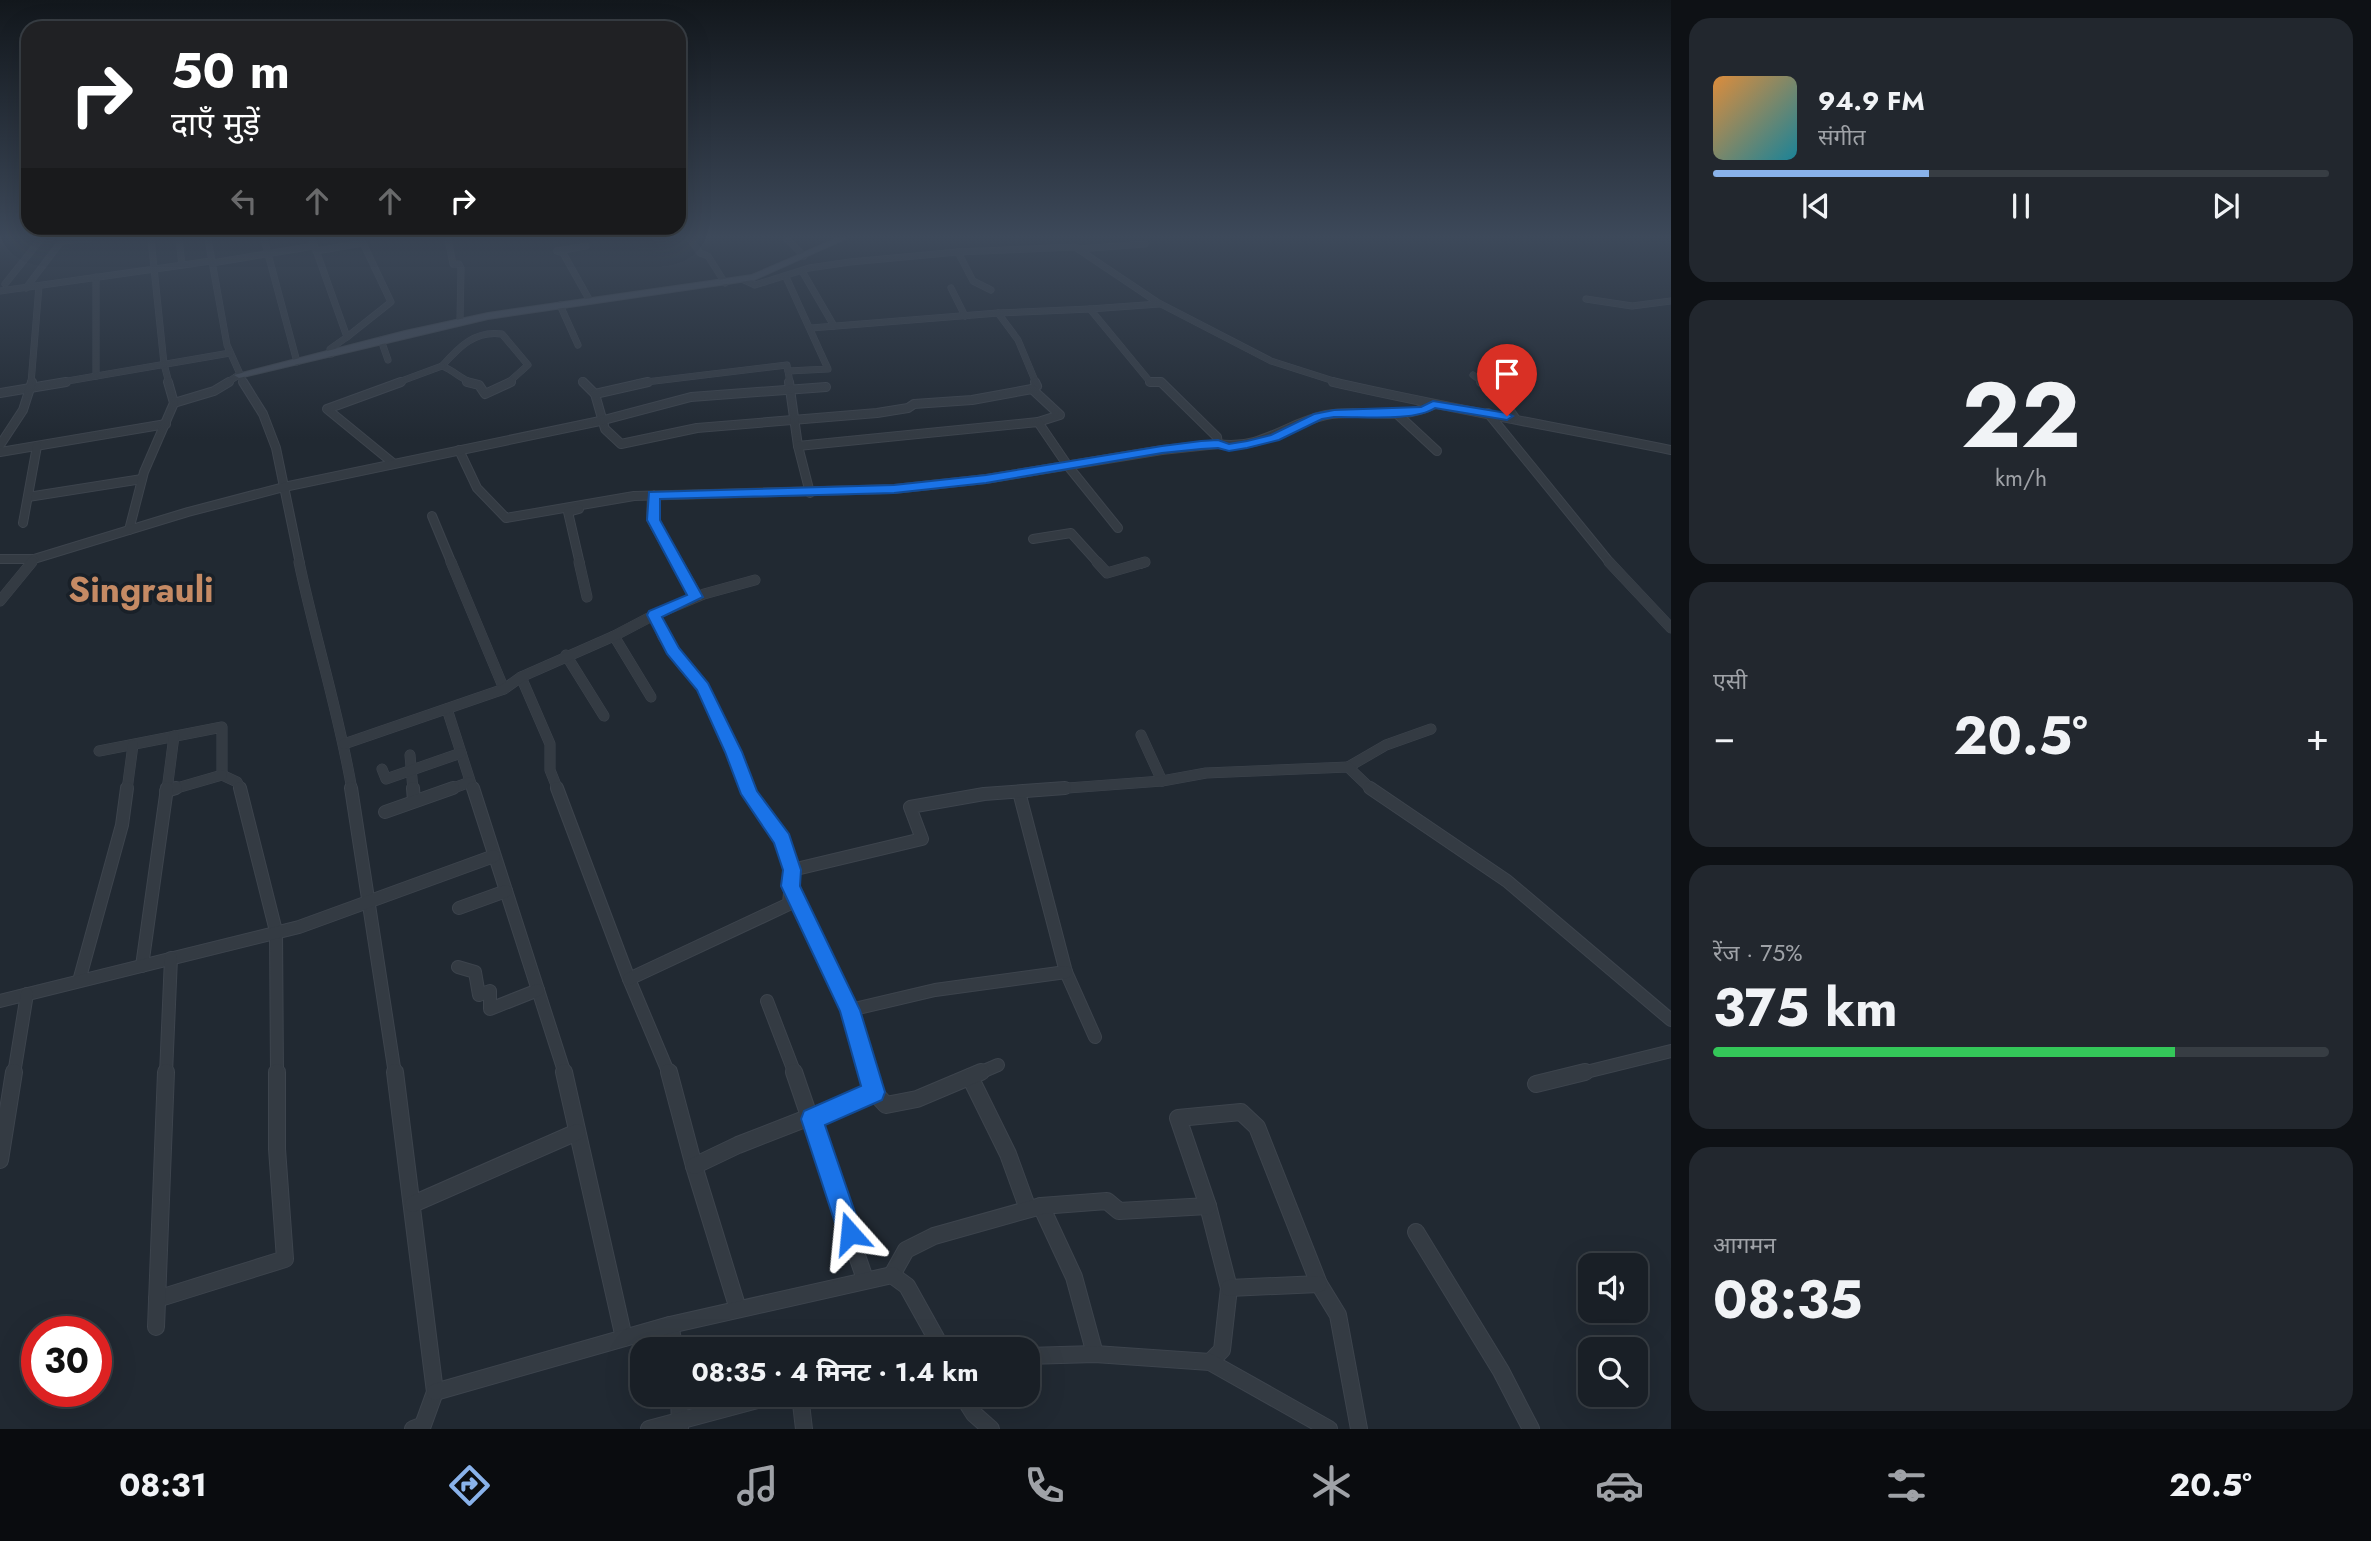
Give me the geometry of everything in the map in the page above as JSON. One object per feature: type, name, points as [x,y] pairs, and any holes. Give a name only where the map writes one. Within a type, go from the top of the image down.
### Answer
[{"type":"street","points":[[0,445],[24,412],[32,388],[38,306]]},
{"type":"street","points":[[96,306],[96,376]]},
{"type":"street","points":[[129,530],[142,479],[174,403],[164,365],[158,306]]},
{"type":"street","points":[[221,306],[230,353],[239,375],[263,414],[276,448],[313,628],[344,744],[371,903],[435,1392],[421,1428]]},
{"type":"street","points":[[281,306],[297,362]]},
{"type":"street","points":[[336,306],[347,337]]},
{"type":"street","points":[[331,354],[330,349],[386,306]]},
{"type":"street","points":[[460,306],[460,320]]},
{"type":"street","points":[[174,403],[214,391],[239,375],[460,320],[541,306]]},
{"type":"street","points":[[560,306],[579,345]]},
{"type":"street","points":[[788,371],[828,369],[800,306]]},
{"type":"street","points":[[822,306],[834,326]]},
{"type":"street","points":[[960,306],[965,316]]},
{"type":"street","points":[[811,328],[1129,306]]},
{"type":"street","points":[[1165,306],[1271,361],[1318,378],[1433,405],[1515,418],[1671,450]]},
{"type":"street","points":[[1090,309],[1151,383],[1161,382],[1217,437],[1218,444]]},
{"type":"street","points":[[582,381],[595,394],[600,421],[615,442],[621,444],[673,432],[877,413],[908,408],[914,404],[972,400],[1032,389],[1037,386],[1018,340],[998,313]]},
{"type":"street","points":[[393,463],[327,409],[442,366],[457,371],[461,380],[479,385],[485,394],[504,386],[523,373],[528,365],[502,334],[496,333],[474,336],[449,354],[442,366]]},
{"type":"street","points":[[381,340],[388,360]]},
{"type":"street","points":[[0,394],[230,353]]},
{"type":"street","points":[[595,394],[660,379],[787,365],[798,446],[810,493]]},
{"type":"street","points":[[1473,375],[1499,395],[1515,418]]},
{"type":"street","points":[[0,559],[34,559],[284,487],[600,421],[691,397],[825,387]]},
{"type":"street","points":[[798,446],[1038,422],[1059,416],[1060,413],[1032,389]]},
{"type":"street","points":[[459,450],[471,483],[487,502],[506,518],[616,498],[749,491],[810,493],[894,489],[986,479],[1162,450],[1218,444],[1229,447],[1275,438],[1318,416],[1334,413],[1424,411],[1433,405]]},
{"type":"street","points":[[1396,413],[1437,451]]},
{"type":"street","points":[[1488,413],[1625,581],[1671,628]]},
{"type":"street","points":[[1038,422],[1068,466],[1118,528]]},
{"type":"street","points":[[0,452],[166,424]]},
{"type":"street","points":[[23,523],[37,446]]},
{"type":"street","points":[[28,497],[142,479]]},
{"type":"street","points":[[654,495],[653,520],[696,597]]},
{"type":"street","points":[[587,597],[568,512],[610,503],[616,498]]},
{"type":"street","points":[[432,516],[504,689]]},
{"type":"street","points":[[1033,539],[1071,533],[1107,573],[1144,562]]},
{"type":"street","points":[[0,601],[34,559]]},
{"type":"street","points":[[344,744],[504,689],[521,677],[614,636],[654,615],[696,597],[755,580]]},
{"type":"street","points":[[629,979],[789,904],[791,886],[792,870],[782,840],[749,794],[734,752],[703,687],[663,637],[654,615]]},
{"type":"street","points":[[614,636],[651,697]]},
{"type":"street","points":[[566,655],[604,716]]},
{"type":"street","points":[[521,677],[550,744],[550,771],[629,979],[668,1069],[694,1166],[738,1309]]},
{"type":"street","points":[[447,709],[566,1077],[624,1338]]},
{"type":"street","points":[[99,751],[222,727],[222,775]]},
{"type":"street","points":[[792,870],[922,839],[910,807],[984,793],[1162,781],[1206,772],[1348,767],[1386,745],[1431,729]]},
{"type":"street","points":[[1141,735],[1162,781]]},
{"type":"street","points":[[142,966],[174,736]]},
{"type":"street","points":[[79,981],[122,825],[133,745]]},
{"type":"street","points":[[382,769],[386,779],[461,753]]},
{"type":"street","points":[[410,755],[414,801]]},
{"type":"street","points":[[1348,767],[1373,791],[1507,881],[1671,1020]]},
{"type":"street","points":[[157,1299],[285,1259],[277,1149],[276,931],[242,792],[237,782],[222,775],[166,791]]},
{"type":"street","points":[[385,812],[414,801],[448,783],[470,782]]},
{"type":"street","points":[[1018,792],[1066,972],[1095,1037]]},
{"type":"street","points":[[0,1001],[299,927],[494,856]]},
{"type":"street","points":[[791,886],[850,1010],[874,1092],[886,1105],[917,1099],[998,1065]]},
{"type":"street","points":[[459,908],[506,891]]},
{"type":"street","points":[[156,1327],[171,958]]},
{"type":"street","points":[[458,967],[475,972],[479,995],[490,991],[490,1010],[538,990]]},
{"type":"street","points":[[850,1010],[935,990],[1066,972]]},
{"type":"street","points":[[0,1160],[27,994]]},
{"type":"street","points":[[767,1001],[812,1119],[865,1279]]},
{"type":"street","points":[[1536,1084],[1671,1051]]},
{"type":"street","points":[[970,1077],[1035,1207],[1074,1277],[1095,1354]]},
{"type":"street","points":[[694,1166],[738,1143],[812,1119],[874,1092]]},
{"type":"street","points":[[1210,1362],[1222,1350],[1229,1288],[1208,1206],[1178,1118],[1241,1112],[1257,1127],[1320,1284],[1338,1315],[1359,1429]]},
{"type":"street","points":[[412,1204],[577,1132]]},
{"type":"street","points":[[892,1275],[906,1250],[934,1236],[1035,1207],[1107,1201],[1119,1211],[1208,1206]]},
{"type":"street","points":[[1416,1232],[1502,1371],[1531,1429]]},
{"type":"street","points":[[435,1392],[670,1325],[892,1275],[907,1286],[934,1337]]},
{"type":"street","points":[[1229,1288],[1320,1284]]},
{"type":"street","points":[[670,1325],[672,1337]]},
{"type":"street","points":[[1040,1356],[1095,1354],[1210,1362],[1329,1429]]},
{"type":"street","points":[[649,1429],[679,1424],[736,1407]]},
{"type":"street","points":[[801,1407],[804,1429]]},
{"type":"street","points":[[969,1407],[990,1429]]},
{"type":"district","name":"Singrauli","points":[[141,590]]},
{"type":"route","points":[[850,1233],[812,1119],[874,1092],[850,1010],[791,886],[792,870],[782,840],[749,794],[734,752],[703,687],[682,665],[663,637],[654,615],[696,597],[653,520],[654,495],[894,489],[986,479],[1162,450],[1201,445],[1218,444],[1229,447],[1247,444],[1275,438],[1318,416],[1334,413],[1424,411],[1433,405],[1507,416]]}]
